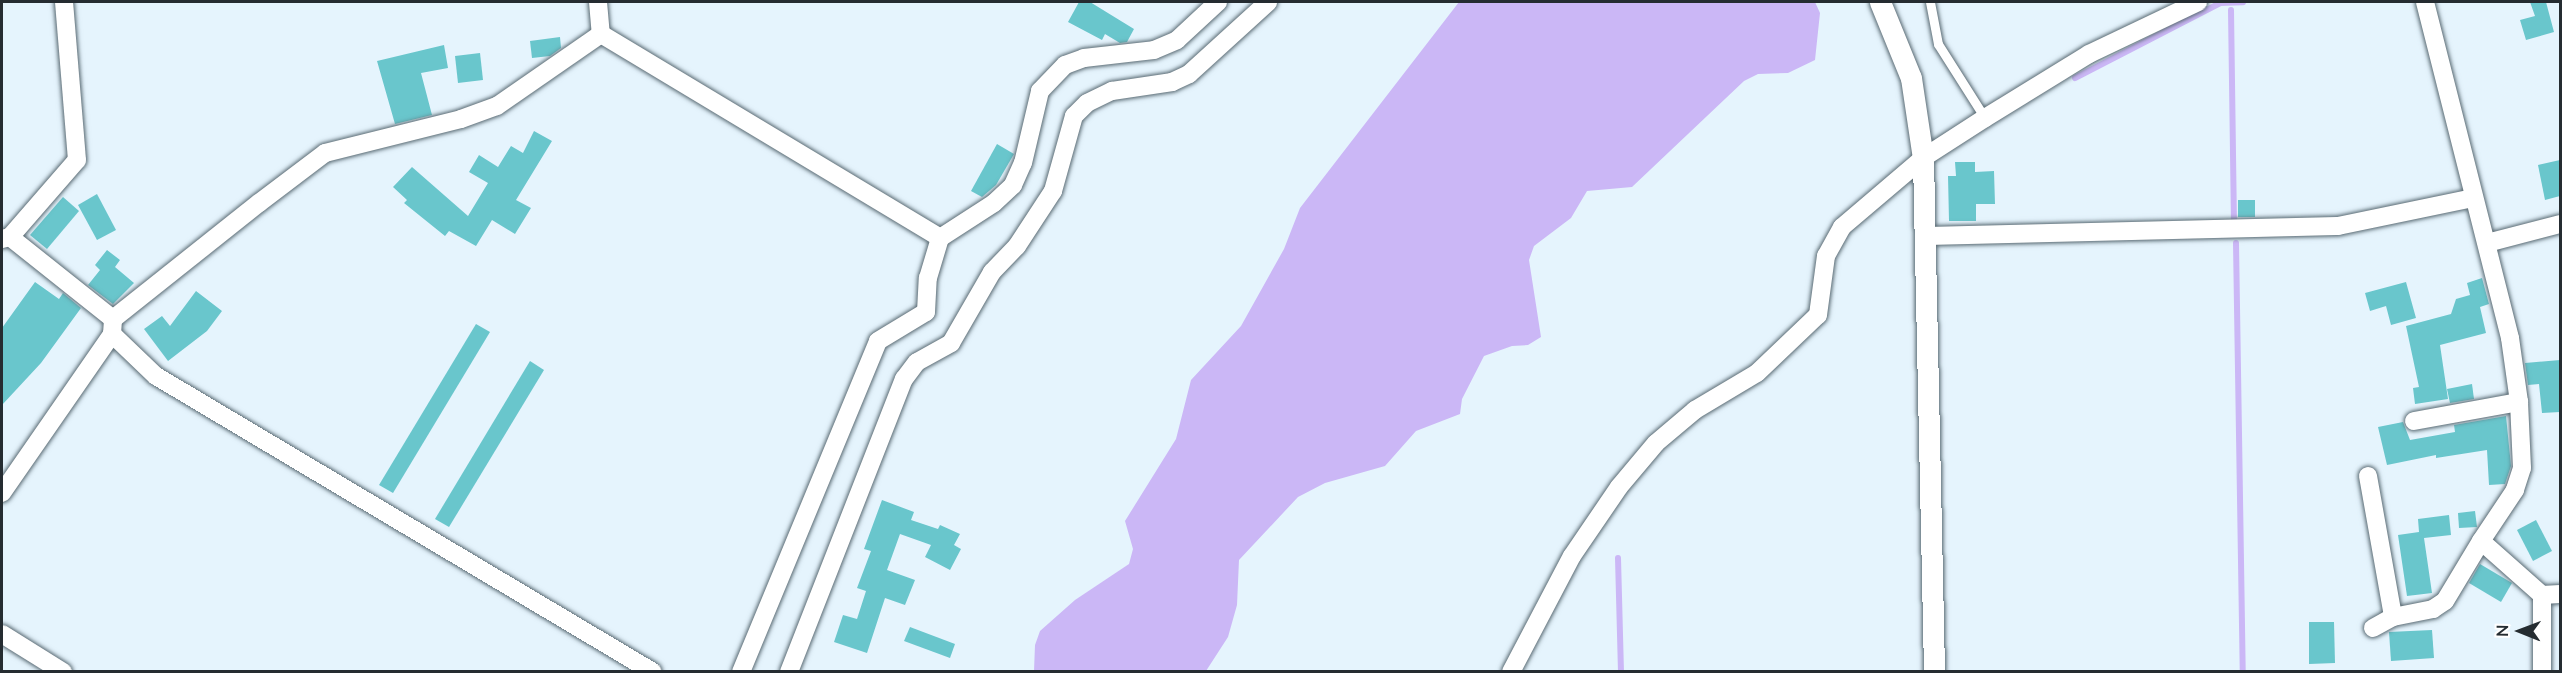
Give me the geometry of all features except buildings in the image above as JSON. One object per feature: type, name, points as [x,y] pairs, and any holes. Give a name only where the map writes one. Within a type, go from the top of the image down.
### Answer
[{"type":"street","points":[[64,2],[77,160],[6,238],[112,327],[156,376],[653,672]]},
{"type":"street","points":[[598,2],[601,34]]},
{"type":"street","points":[[741,672],[878,341],[926,312],[928,278],[940,238],[994,203],[1013,185],[1023,163],[1040,91],[1059,70],[1084,58],[1154,50],[1177,40],[1218,2]]},
{"type":"street","points":[[789,672],[904,379],[917,362],[951,343],[996,267],[1017,246],[1053,192],[1074,116],[1087,103],[1112,91],[1172,82],[1189,74],[1268,2]]},
{"type":"street","points":[[1880,2],[1911,78],[1923,158],[1934,672]]},
{"type":"street","points":[[1511,672],[1572,556],[1619,487],[1656,443],[1695,410],[1757,373],[1798,338],[1818,315],[1826,256],[1842,227],[1923,158],[1985,118],[2089,54],[2198,2]]},
{"type":"street","points":[[2373,628],[2393,617],[2433,609],[2445,601],[2481,541],[2516,490],[2522,468],[2519,402],[2510,338],[2425,2]]},
{"type":"street","points":[[601,34],[940,238]]},
{"type":"street","points":[[2,493],[112,327],[325,153],[461,119],[496,106],[601,34]]},
{"type":"street","points":[[1926,236],[2337,226],[2473,198]]},
{"type":"street","points":[[2487,243],[2560,224]]},
{"type":"street","points":[[2414,421],[2519,402]]},
{"type":"street","points":[[2368,476],[2393,617]]},
{"type":"street","points":[[2481,541],[2542,595],[2560,594]]},
{"type":"street","points":[[2542,595],[2542,672]]},
{"type":"street","points":[[2,634],[63,672]]},
{"type":"lane","points":[[1930,2],[1938,44],[1985,118]]},
{"type":"shaded area","points":[[1459,2],[1815,2],[1820,13],[1815,60],[1788,73],[1758,74],[1744,81],[1632,187],[1587,191],[1571,218],[1534,246],[1529,260],[1541,337],[1528,345],[1512,346],[1484,356],[1462,399],[1460,414],[1416,431],[1385,466],[1325,483],[1298,497],[1239,560],[1237,605],[1228,637],[1206,671],[1034,671],[1035,645],[1040,631],[1075,600],[1129,564],[1133,549],[1125,521],[1176,439],[1191,380],[1241,326],[1284,249],[1300,208]]},
{"type":"waterway","points":[[2075,78],[2220,3],[2243,2]]},
{"type":"waterway","points":[[2231,10],[2234,221]]},
{"type":"waterway","points":[[2236,243],[2243,672]]},
{"type":"waterway","points":[[1618,558],[1621,672]]}]
